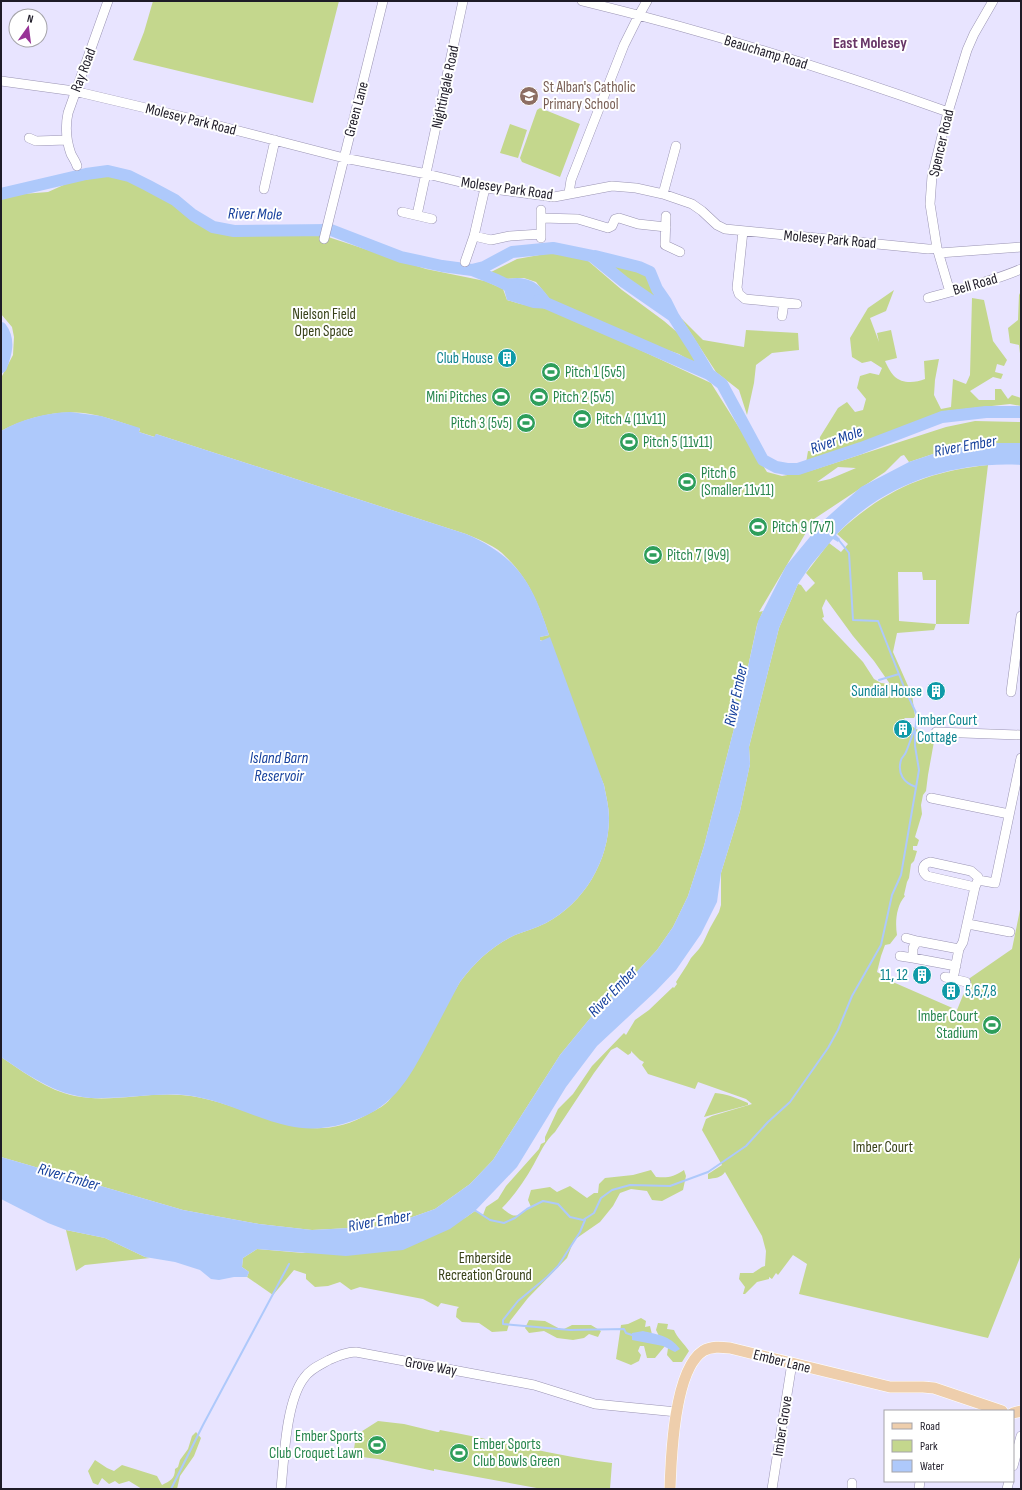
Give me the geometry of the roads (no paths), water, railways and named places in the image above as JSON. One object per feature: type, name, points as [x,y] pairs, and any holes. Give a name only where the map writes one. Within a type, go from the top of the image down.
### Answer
[{"type":"main road","name":"Ember Lane","points":[[670,1489],[677,1412],[683,1386],[695,1359],[704,1351],[716,1347],[792,1363],[890,1387],[934,1388],[999,1410]]},
{"type":"street","name":"Ray Road","points":[[77,166],[67,140],[66,126],[68,113],[74,91],[108,1]]},
{"type":"street","name":"Green Lane","points":[[324,237],[383,1]]},
{"type":"street","name":"Nightingale Road","points":[[417,215],[463,1]]},
{"type":"street","name":"Beauchamp Road","points":[[582,1],[639,15],[806,64],[948,112]]},
{"type":"street","points":[[569,193],[571,180],[624,45],[647,1]]},
{"type":"street","name":"Spencer Road","points":[[950,292],[938,250],[930,204],[932,176],[948,112],[974,34],[992,1]]},
{"type":"street","name":"Molesey Park Road","points":[[1,81],[74,91],[344,158],[427,174],[485,188],[554,197],[612,186],[636,188],[663,194],[692,204],[725,229],[938,250],[1021,246]]},
{"type":"street","points":[[29,138],[36,141],[67,140]]},
{"type":"street","points":[[264,189],[275,140]]},
{"type":"street","points":[[663,194],[676,146]]},
{"type":"street","points":[[465,262],[474,236],[485,188]]},
{"type":"street","points":[[402,212],[432,219]]},
{"type":"street","points":[[474,236],[491,240],[510,236],[541,237],[541,214],[578,219],[608,228],[612,226],[615,220],[619,218],[638,224],[666,227]]},
{"type":"street","points":[[666,216],[665,245],[680,252]]},
{"type":"street","points":[[743,231],[737,288],[739,294],[744,298],[797,304]]},
{"type":"street","name":"Bell Road","points":[[928,298],[971,287],[1021,269]]},
{"type":"street","points":[[782,316],[784,303]]},
{"type":"street","points":[[1011,692],[1021,616]]},
{"type":"street","points":[[936,732],[1021,735]]},
{"type":"street","points":[[966,982],[949,978],[956,966],[959,949],[963,942],[968,924],[977,884],[978,877],[972,871],[930,862],[925,864],[923,868],[923,873],[927,876],[977,884],[995,883],[1021,758]]},
{"type":"street","points":[[931,798],[1009,814]]},
{"type":"street","points":[[968,924],[1010,932]]},
{"type":"street","points":[[906,938],[959,949]]},
{"type":"street","points":[[913,958],[913,948],[917,941]]},
{"type":"street","points":[[900,956],[956,966]]},
{"type":"street","name":"Grove Way","points":[[281,1489],[289,1419],[292,1405],[300,1384],[305,1376],[313,1369],[348,1352],[356,1352],[534,1385],[600,1404],[677,1412]]},
{"type":"street","name":"Imber Grove","points":[[772,1489],[792,1363]]},
{"type":"street","points":[[1014,1462],[1021,1436]]},
{"type":"water","points":[[517,278],[530,280],[543,289],[554,304],[552,309],[533,308],[507,300],[502,282],[503,279]]},
{"type":"water","name":"Island Barn Reservoir","points":[[70,412],[101,416],[140,428],[139,432],[154,437],[156,434],[466,534],[484,543],[510,562],[529,586],[543,617],[549,635],[540,637],[540,640],[541,641],[550,637],[604,785],[609,818],[608,834],[599,865],[583,892],[560,915],[546,923],[507,939],[484,955],[460,982],[406,1081],[386,1102],[374,1111],[360,1118],[329,1127],[302,1128],[276,1123],[211,1100],[184,1095],[88,1098],[61,1091],[36,1080],[1,1057],[1,431],[34,417]]},
{"type":"water","points":[[992,443],[1021,443],[1021,465],[970,467],[921,479],[897,489],[854,517],[836,535],[840,539],[838,542],[833,539],[811,565],[798,584],[779,628],[749,747],[750,764],[740,811],[721,873],[717,902],[701,934],[676,970],[656,991],[597,1046],[566,1087],[517,1167],[475,1211],[450,1229],[403,1250],[346,1256],[257,1249],[243,1258],[242,1267],[249,1272],[247,1277],[234,1277],[219,1280],[211,1279],[200,1270],[175,1262],[145,1257],[105,1238],[66,1230],[48,1223],[1,1199],[1,1157],[183,1210],[259,1224],[312,1230],[387,1226],[435,1209],[470,1184],[493,1160],[560,1055],[592,1016],[657,950],[673,927],[688,896],[704,846],[738,713],[758,621],[786,566],[823,521],[861,487],[909,462],[945,450]]},
{"type":"water","points":[[643,1331],[668,1338],[680,1349],[675,1352],[663,1346],[632,1340],[632,1333]]},
{"type":"waterway","name":"River Mole","points":[[1,194],[86,174],[108,171],[129,176],[147,185],[175,200],[193,215],[213,227],[234,231],[331,230],[401,257],[442,266],[472,270],[515,289]]},
{"type":"waterway","name":"River Mole","points":[[472,270],[484,267],[512,252],[553,248],[592,256],[624,282],[673,316],[709,374]]},
{"type":"waterway","points":[[595,256],[639,267],[650,272],[657,289],[673,316]]},
{"type":"waterway","name":"River Mole","points":[[539,300],[709,374],[722,384],[763,460],[776,467],[798,469],[861,448],[942,417],[986,412],[1021,412]]},
{"type":"waterway","name":"River Mole","points":[[1,328],[6,337],[6,352],[1,367]]},
{"type":"waterway","points":[[473,1209],[490,1220],[504,1223],[543,1201],[558,1204],[570,1217],[583,1220],[594,1213],[601,1198],[612,1190],[630,1185],[670,1186],[708,1172],[746,1146],[768,1122],[790,1102],[828,1048],[838,1030],[852,996],[881,945],[892,895],[901,875],[919,770],[915,746],[917,715],[904,687],[878,621],[853,620],[849,553],[838,539]]},
{"type":"waterway","points":[[879,680],[899,674]]},
{"type":"waterway","points":[[914,731],[906,753],[901,760],[900,770],[902,777],[908,783],[916,787]]},
{"type":"waterway","points":[[585,1220],[580,1232],[558,1266],[518,1301],[503,1320],[503,1324],[570,1330],[624,1329],[626,1333],[632,1335]]},
{"type":"waterway","points":[[171,1489],[203,1425],[289,1264]]},
{"type":"place","name":"St Alban's Catholic Primary School","points":[[529,96]]},
{"type":"place","name":"Club House","points":[[507,358]]},
{"type":"place","name":"Pitch 1 (5v5)","points":[[551,372]]},
{"type":"place","name":"Mini Pitches","points":[[501,397]]},
{"type":"place","name":"Pitch 2 (5v5)","points":[[539,397]]},
{"type":"place","name":"Pitch 4 (11v11)","points":[[582,419]]},
{"type":"place","name":"Pitch 3 (5v5)","points":[[526,423]]},
{"type":"place","name":"Pitch 5 (11v11)","points":[[629,442]]},
{"type":"place","name":"Pitch 6 (Smaller 11v11)","points":[[687,482]]},
{"type":"place","name":"Pitch 9 (7v7)","points":[[758,527]]},
{"type":"place","name":"Pitch 7 (9v9)","points":[[653,555]]},
{"type":"place","name":"Sundial House","points":[[936,691]]},
{"type":"place","name":"Imber Court Cottage","points":[[903,729]]},
{"type":"place","name":"11, 12","points":[[922,975]]},
{"type":"place","name":"5,6,7,8","points":[[951,991]]},
{"type":"place","name":"Imber Court Stadium","points":[[992,1025]]},
{"type":"place","name":"Ember Sports Club Croquet Lawn","points":[[377,1445]]},
{"type":"place","name":"Ember Sports Club Bowls Green","points":[[459,1453]]},
{"type":"district","name":"East Molesey","points":[[870,42]]},
{"type":"park label","name":"Nielson Field Open Space","points":[[324,322]]},
{"type":"park label","name":"Imber Court","points":[[883,1147]]},
{"type":"park label","name":"Emberside Recreation Ground","points":[[485,1266]]},
{"type":"water label","name":"River Ember","points":[[965,445]]},
{"type":"water label","name":"River Ember","points":[[735,695]]},
{"type":"water label","name":"River Ember","points":[[612,991]]},
{"type":"water label","name":"River Ember","points":[[69,1176]]},
{"type":"water label","name":"River Ember","points":[[379,1220]]}]
